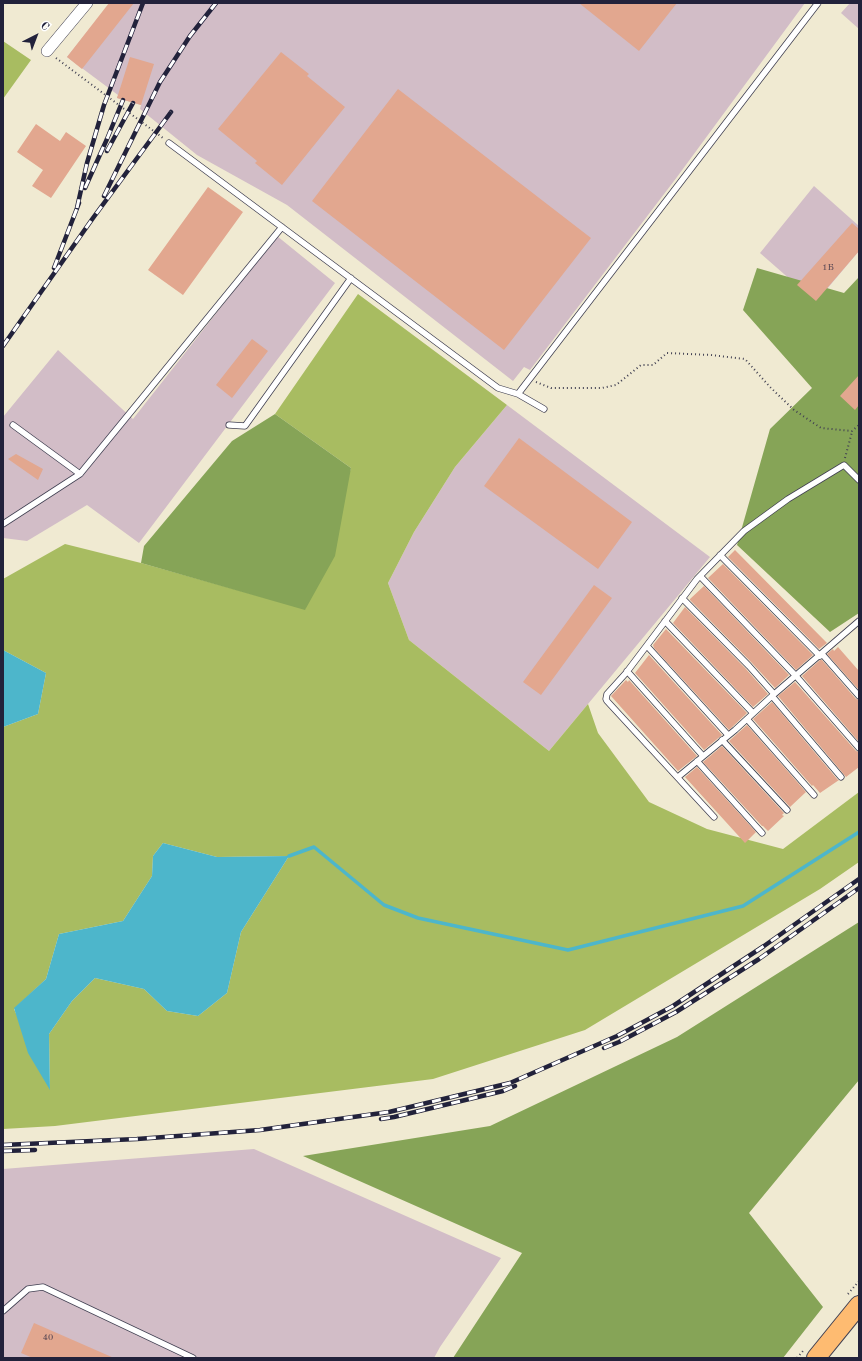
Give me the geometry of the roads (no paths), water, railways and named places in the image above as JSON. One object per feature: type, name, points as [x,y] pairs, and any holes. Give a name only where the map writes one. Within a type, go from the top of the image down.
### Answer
[{"type":"highway","points":[[816,1358],[859,1305]]},
{"type":"street","points":[[47,51],[87,3]]},
{"type":"lane","points":[[518,394],[818,3]]},
{"type":"lane","points":[[169,143],[498,388],[518,394],[544,409]]},
{"type":"lane","points":[[3,524],[80,474],[282,227]]},
{"type":"lane","points":[[229,425],[245,426],[351,278]]},
{"type":"lane","points":[[13,425],[80,474]]},
{"type":"lane","points":[[714,816],[607,701],[607,694],[647,646],[700,576],[744,531],[757,520],[805,488],[844,466],[859,480]]},
{"type":"lane","points":[[720,555],[821,655],[859,696]]},
{"type":"lane","points":[[700,576],[796,676],[859,748]]},
{"type":"lane","points":[[682,598],[749,666],[841,777]]},
{"type":"lane","points":[[665,621],[753,713]]},
{"type":"lane","points":[[678,777],[859,621]]},
{"type":"lane","points":[[647,646],[728,735]]},
{"type":"lane","points":[[627,671],[703,756]]},
{"type":"lane","points":[[747,719],[814,795]]},
{"type":"lane","points":[[722,740],[787,810]]},
{"type":"lane","points":[[697,761],[762,833]]},
{"type":"lane","points":[[3,1311],[28,1288],[44,1287],[192,1358]]},
{"type":"water","points":[[3,650],[46,673],[38,714],[3,727]]},
{"type":"water","points":[[163,843],[217,857],[289,856],[241,932],[227,993],[198,1016],[167,1011],[144,989],[95,978],[72,1001],[49,1034],[50,1090],[28,1053],[14,1008],[46,979],[59,934],[123,921],[152,876],[153,856]]},
{"type":"waterway","points":[[289,856],[314,847],[384,905],[418,918],[568,950],[743,906],[859,832]]},
{"type":"railway","points":[[77,208],[87,163],[104,105],[143,3]]},
{"type":"railway","points":[[104,196],[160,82],[190,36],[216,3]]},
{"type":"railway","points":[[85,188],[123,100]]},
{"type":"railway","points":[[107,151],[133,103]]},
{"type":"railway","points":[[3,346],[93,218],[171,112]]},
{"type":"railway","points":[[54,268],[79,203]]},
{"type":"railway","points":[[3,1145],[137,1139],[260,1130],[389,1112],[510,1083],[617,1036],[673,1006],[764,946],[859,879]]},
{"type":"railway","points":[[604,1048],[619,1042],[676,1012],[759,959],[859,888]]},
{"type":"railway","points":[[381,1119],[503,1091],[515,1086]]},
{"type":"railway","points":[[3,1151],[35,1150]]}]
